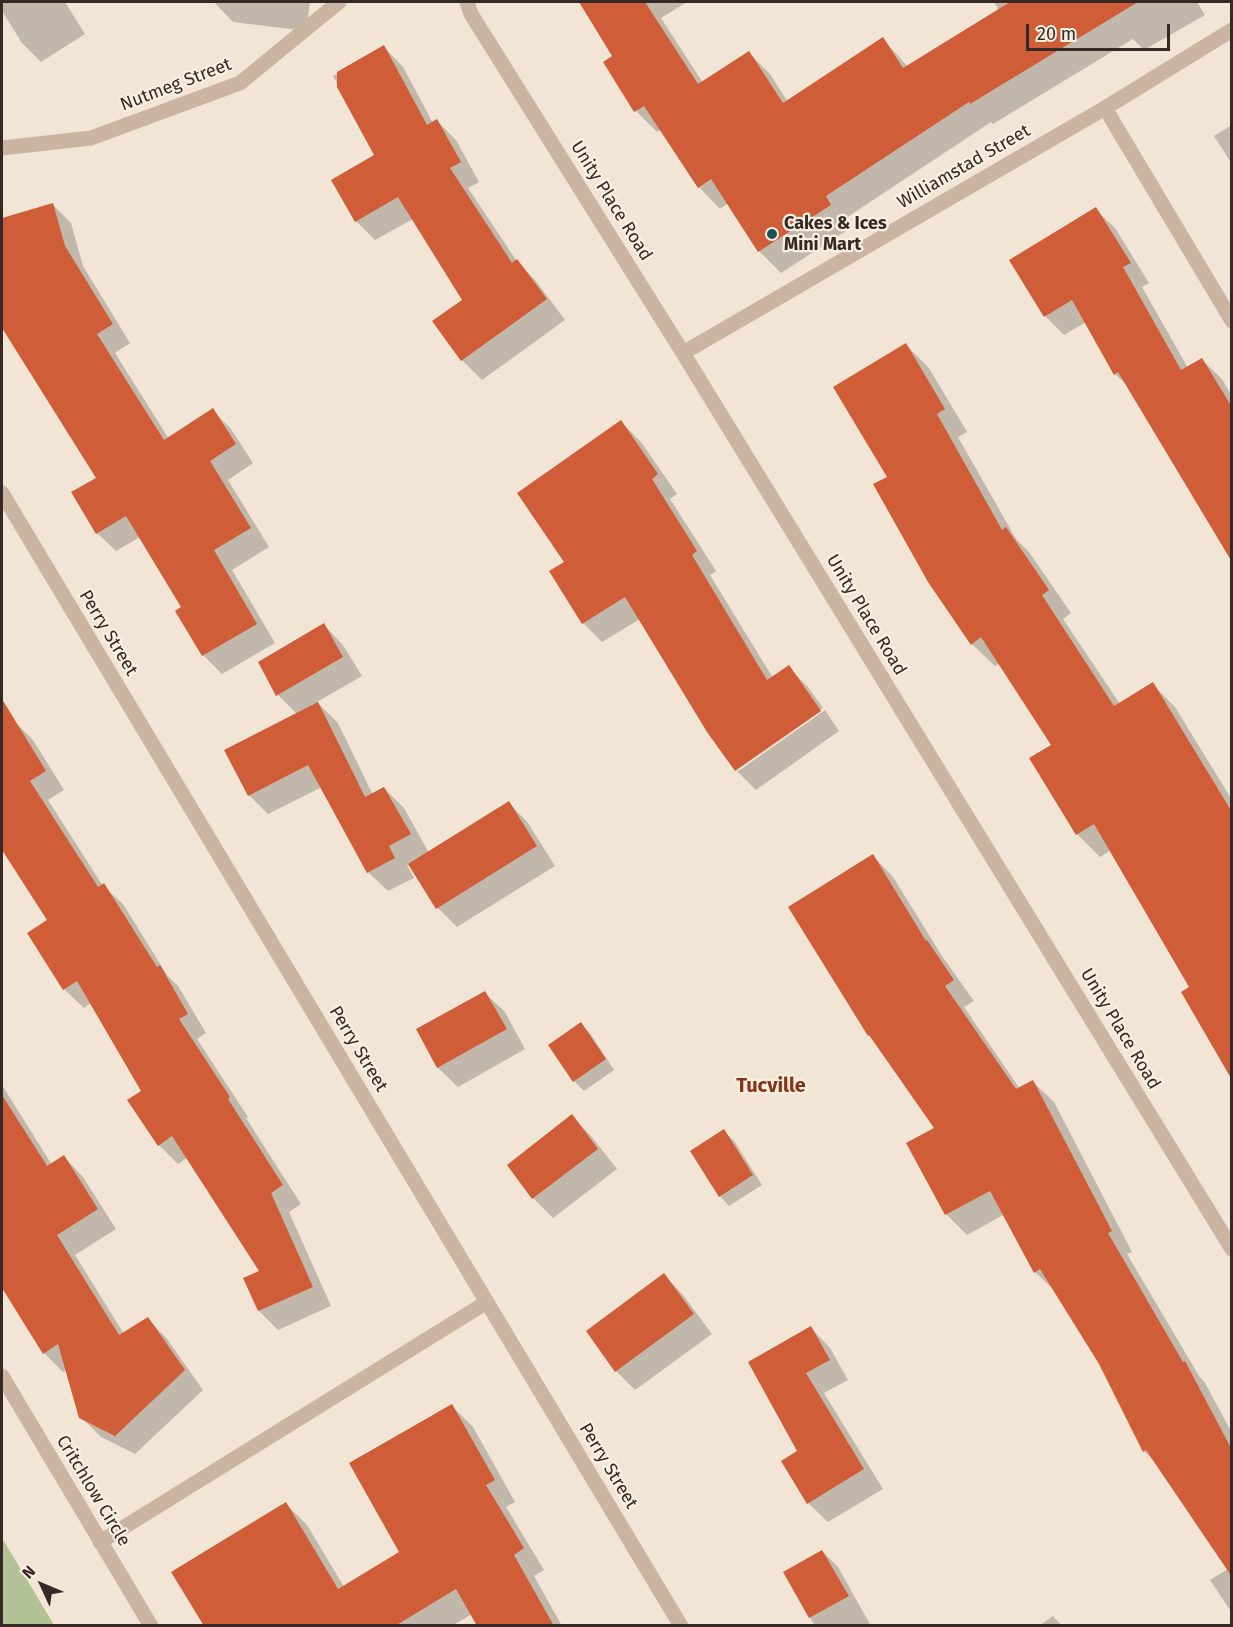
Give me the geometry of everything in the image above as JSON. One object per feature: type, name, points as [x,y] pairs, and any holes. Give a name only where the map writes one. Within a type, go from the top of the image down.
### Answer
[{"type":"street","name":"Nutmeg Street","points":[[2,148],[91,138],[240,83],[339,2]]},
{"type":"street","name":"Unity Place Road","points":[[467,2],[471,14],[683,353],[1232,1249]]},
{"type":"street","name":"Williamstad Street","points":[[683,353],[1105,108],[1232,30]]},
{"type":"street","points":[[1105,108],[1232,321]]},
{"type":"street","name":"Perry Street","points":[[2,493],[681,1626]]},
{"type":"street","points":[[100,1542],[487,1302]]},
{"type":"street","name":"Critchlow Circle","points":[[2,1376],[150,1626]]},
{"type":"green space","points":[[2,1538],[54,1625],[2,1625]]},
{"type":"building","points":[[579,2],[645,2],[698,84],[749,51],[783,103],[883,37],[903,68],[1010,2],[1138,2],[970,104],[969,102],[826,196],[831,205],[758,252],[711,179],[698,188],[644,106],[634,112],[603,62],[612,56]]},
{"type":"building","points":[[384,45],[427,125],[437,119],[461,162],[450,168],[512,263],[517,259],[547,299],[461,361],[432,321],[462,300],[398,197],[355,222],[331,180],[374,155],[337,87],[337,72]]},
{"type":"building","points":[[53,203],[65,246],[113,324],[97,334],[164,440],[213,408],[236,444],[210,461],[251,528],[214,550],[257,624],[202,656],[175,611],[181,607],[126,516],[96,534],[71,492],[96,478],[2,328],[2,218]]},
{"type":"building","points":[[1096,207],[1131,263],[1123,267],[1181,370],[1202,358],[1232,407],[1232,562],[1118,372],[1114,375],[1072,300],[1044,317],[1009,260]]},
{"type":"building","points":[[906,343],[945,409],[937,414],[1002,530],[1006,527],[1049,590],[1042,595],[1114,706],[1153,682],[1232,812],[1232,1080],[1181,992],[1189,987],[1094,824],[1076,835],[1029,758],[1051,745],[981,637],[971,645],[928,582],[873,484],[887,477],[833,387]]},
{"type":"building","points":[[621,420],[658,474],[652,479],[697,551],[692,555],[767,680],[789,665],[821,711],[735,771],[707,732],[625,597],[582,624],[549,571],[564,562],[517,493]]},
{"type":"building","points":[[324,623],[343,657],[276,696],[258,662]]},
{"type":"building","points":[[2,699],[46,771],[30,781],[98,887],[104,883],[157,967],[160,965],[188,1014],[179,1019],[230,1097],[228,1099],[283,1185],[271,1193],[313,1287],[258,1311],[243,1278],[259,1271],[172,1136],[158,1146],[127,1100],[141,1091],[77,981],[63,990],[27,933],[47,920],[2,850]]},
{"type":"building","points":[[318,702],[365,797],[384,787],[411,834],[389,846],[395,858],[367,873],[308,765],[248,796],[224,750]]},
{"type":"building","points":[[509,801],[537,846],[436,909],[408,864]]},
{"type":"building","points":[[873,854],[926,941],[954,980],[945,986],[1016,1089],[1033,1080],[1112,1231],[1108,1233],[1183,1362],[1185,1361],[1232,1450],[1232,1577],[1146,1450],[1143,1452],[1099,1364],[1040,1269],[1034,1273],[990,1191],[945,1215],[906,1143],[934,1128],[868,1036],[788,907]]},
{"type":"building","points":[[485,991],[507,1029],[437,1068],[416,1029]]},
{"type":"building","points":[[581,1022],[606,1059],[573,1082],[548,1045]]},
{"type":"building","points":[[2,1095],[47,1166],[64,1155],[98,1209],[57,1235],[119,1335],[148,1317],[185,1370],[115,1436],[79,1418],[58,1344],[43,1354],[2,1288]]},
{"type":"building","points":[[572,1114],[598,1149],[532,1199],[507,1165]]},
{"type":"building","points":[[724,1129],[753,1175],[719,1197],[690,1151]]},
{"type":"building","points":[[664,1273],[694,1314],[615,1372],[586,1331]]},
{"type":"building","points":[[811,1326],[830,1360],[806,1373],[864,1469],[807,1504],[781,1461],[797,1451],[748,1362]]},
{"type":"building","points":[[452,1404],[495,1480],[486,1485],[524,1548],[514,1555],[554,1626],[477,1626],[456,1589],[395,1626],[204,1626],[171,1572],[286,1502],[338,1589],[399,1552],[349,1463]]},
{"type":"building","points":[[822,1550],[849,1596],[809,1618],[783,1572]]},
{"type":"place","name":"Cakes & Ices Mini Mart","points":[[772,234]]},
{"type":"district","name":"Tucville","points":[[771,1086]]}]
